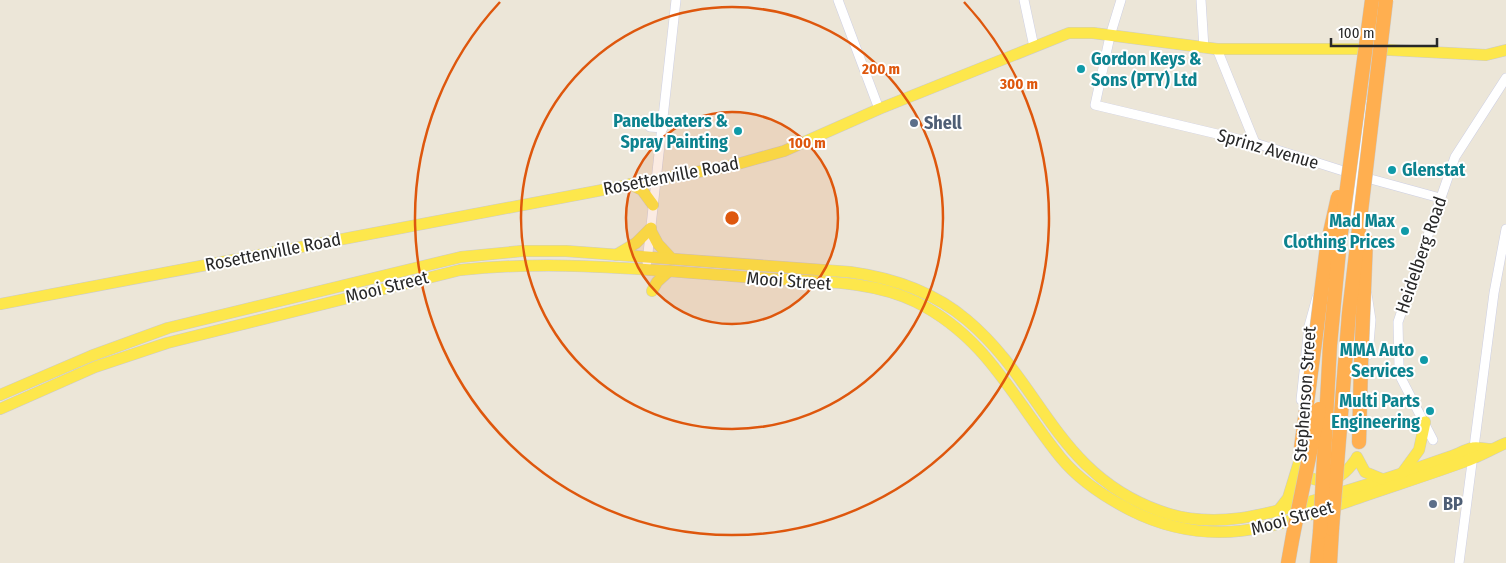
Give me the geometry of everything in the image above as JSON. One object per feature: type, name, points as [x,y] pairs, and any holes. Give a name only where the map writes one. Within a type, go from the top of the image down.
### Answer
[{"type":"highway","points":[[1286,563],[1306,480],[1330,345],[1340,240],[1372,0]]},
{"type":"highway","points":[[1317,563],[1328,533],[1349,313],[1386,0]]},
{"type":"highway","points":[[1359,442],[1368,149]]},
{"type":"highway","points":[[1300,457],[1327,246],[1336,204],[1352,152]]},
{"type":"highway","points":[[1330,345],[1328,533],[1331,563]]},
{"type":"main road","name":"Rosettenville Road","points":[[0,304],[657,178],[734,165],[784,151],[1068,33],[1110,36],[1217,49],[1372,50],[1486,55],[1506,50]]},
{"type":"main road","points":[[630,184],[642,190],[653,205]]},
{"type":"main road","points":[[616,255],[636,244],[650,228],[658,244],[672,259]]},
{"type":"main road","name":"Mooi Street","points":[[0,395],[91,356],[168,328],[461,257],[522,251],[566,251],[850,272],[873,275],[922,291],[968,320],[985,338],[1016,376],[1070,450],[1091,471],[1120,492],[1160,512],[1198,519],[1240,519],[1278,511],[1506,443]]},
{"type":"main road","name":"Mooi Street","points":[[0,409],[95,367],[167,343],[460,270],[491,267],[564,265],[847,285],[895,294],[914,301],[949,322],[981,350],[1062,460],[1079,477],[1113,502],[1156,522],[1197,532],[1237,533],[1268,528],[1305,518],[1473,453]]},
{"type":"main road","points":[[652,291],[657,282],[670,271]]},
{"type":"main road","points":[[91,356],[95,367]]},
{"type":"main road","points":[[1401,474],[1419,450],[1425,422]]},
{"type":"main road","points":[[1343,503],[1349,499],[1353,489],[1359,442]]},
{"type":"main road","points":[[1300,457],[1306,476],[1317,480],[1334,480],[1348,471],[1356,458]]},
{"type":"main road","points":[[1278,511],[1288,498],[1300,457]]},
{"type":"main road","name":"Stephenson Street","points":[[1300,457],[1300,504],[1305,518]]},
{"type":"main road","points":[[1356,458],[1366,472],[1382,479]]},
{"type":"street","points":[[647,270],[646,258],[657,178],[676,0]]},
{"type":"street","points":[[838,0],[879,110]]},
{"type":"street","points":[[1024,0],[1034,46]]},
{"type":"street","points":[[1110,36],[1121,0]]},
{"type":"street","points":[[1202,0],[1204,48]]},
{"type":"street","points":[[1359,442],[1371,306],[1364,284],[1345,249],[1378,0]]},
{"type":"street","name":"Sprinz Avenue","points":[[1110,36],[1095,105],[1254,143],[1356,175],[1440,198]]},
{"type":"street","points":[[1217,49],[1254,143]]},
{"type":"street","name":"Heidelberg Road","points":[[1433,440],[1401,378],[1398,366],[1398,322],[1454,157],[1506,78]]},
{"type":"street","points":[[650,127],[662,128]]},
{"type":"street","points":[[1459,563],[1494,293],[1506,229]]},
{"type":"street","name":"Stephenson Street","points":[[1300,457],[1300,401],[1313,306],[1328,270],[1345,249]]},
{"type":"place","name":"Gordon Keys & Sons (PTY) Ltd","points":[[1081,69]]},
{"type":"place","name":"Shell","points":[[914,123]]},
{"type":"place","name":"Panelbeaters & Spray Painting","points":[[738,131]]},
{"type":"place","name":"Glenstat","points":[[1392,170]]},
{"type":"place","name":"Mad Max Clothing Prices","points":[[1405,231]]},
{"type":"place","name":"MMA Auto Services","points":[[1424,360]]},
{"type":"place","name":"Multi Parts Engineering","points":[[1430,411]]},
{"type":"place","name":"BP","points":[[1433,504]]}]
